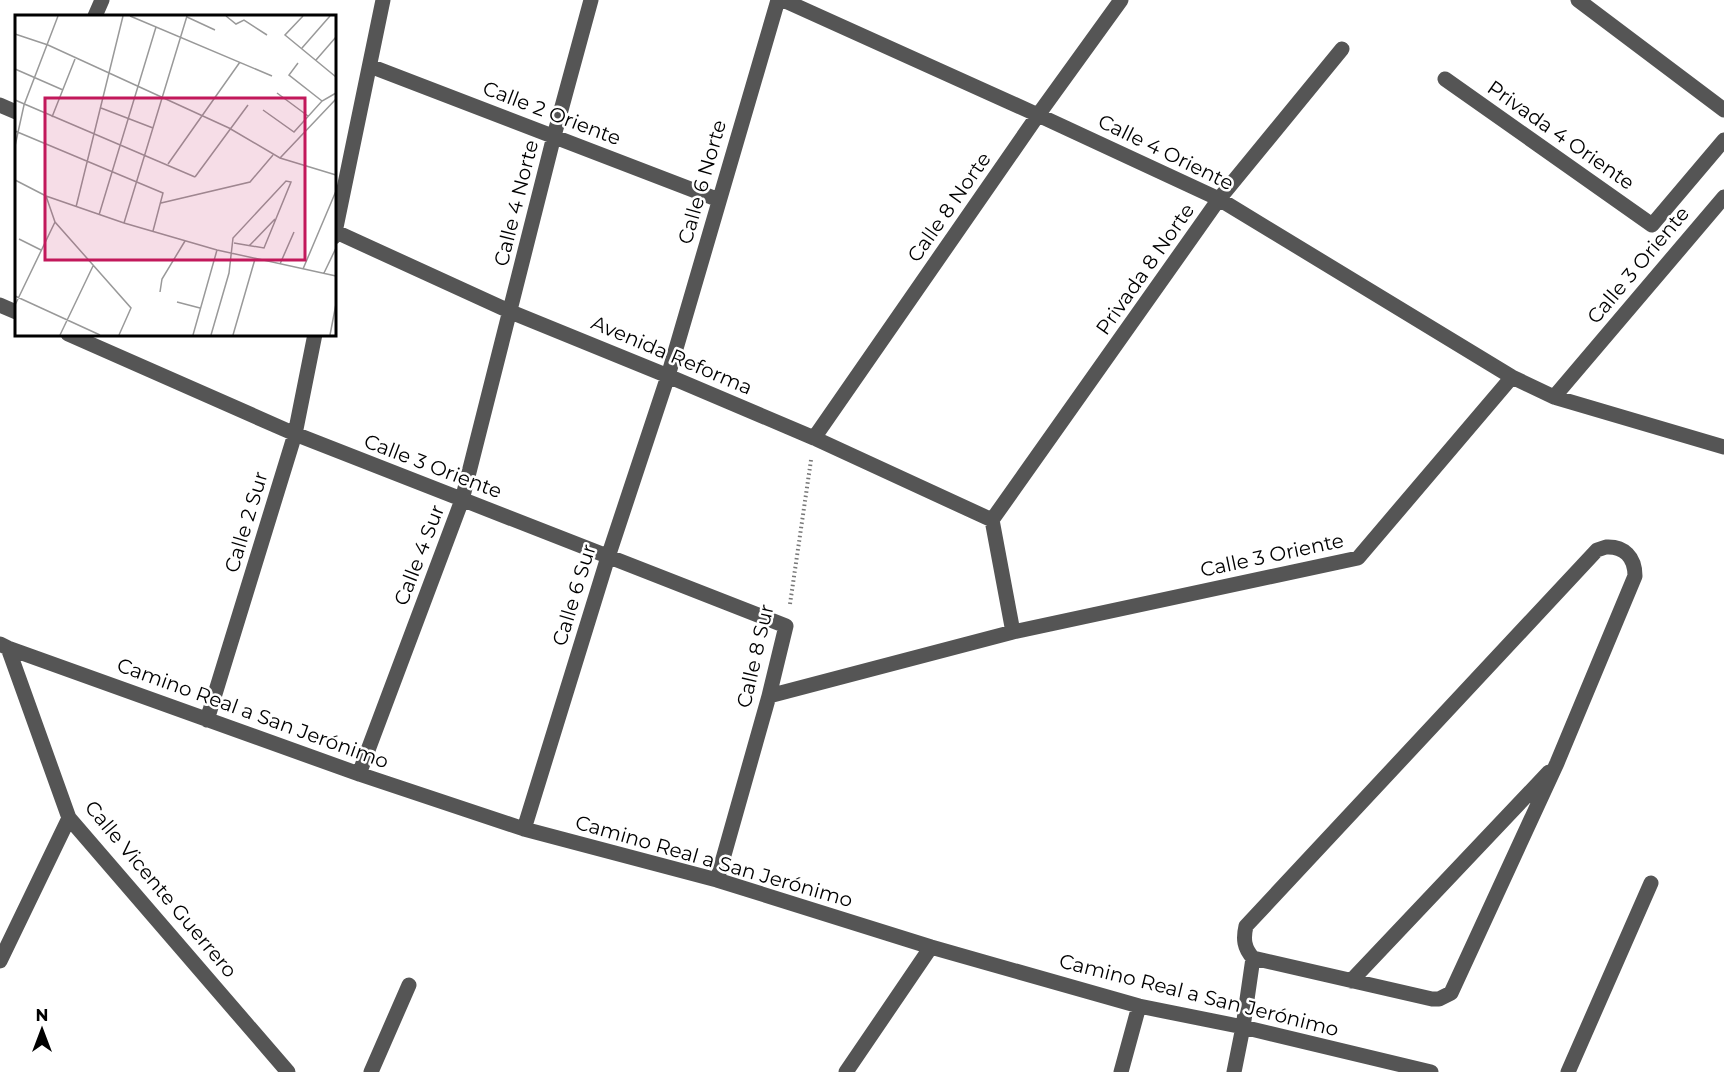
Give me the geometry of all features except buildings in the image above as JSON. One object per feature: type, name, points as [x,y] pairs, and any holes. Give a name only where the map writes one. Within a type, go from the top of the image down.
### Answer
[{"type":"street","points":[[95,15],[102,0]]},
{"type":"street","points":[[336,229],[383,0]]},
{"type":"street","name":"Calle 4 Norte","points":[[511,312],[554,136],[591,0]]},
{"type":"street","name":"Calle 6 Norte","points":[[668,376],[778,0]]},
{"type":"street","name":"Calle 4 Oriente","points":[[783,0],[1219,199],[1512,377]]},
{"type":"street","name":"Calle 8 Norte","points":[[814,438],[1038,115],[1121,0]]},
{"type":"street","points":[[1578,0],[1724,110]]},
{"type":"street","name":"Privada 8 Norte","points":[[992,520],[1219,199],[1342,49]]},
{"type":"street","name":"Calle 2 Oriente","points":[[370,66],[719,200]]},
{"type":"street","name":"Privada 4 Oriente","points":[[1445,79],[1652,225],[1724,140]]},
{"type":"street","points":[[0,105],[15,112]]},
{"type":"street","name":"Calle 3 Oriente","points":[[1554,397],[1724,197]]},
{"type":"street","name":"Avenida Reforma","points":[[336,234],[511,312],[814,438],[992,520]]},
{"type":"street","points":[[0,304],[15,312]]},
{"type":"street","name":"Calle 4 Sur","points":[[359,774],[462,500],[511,312]]},
{"type":"street","name":"Calle 3 Oriente","points":[[73,336],[295,434],[786,626]]},
{"type":"street","name":"Calle 2 Sur","points":[[207,720],[295,434],[315,336]]},
{"type":"street","name":"Calle 6 Sur","points":[[525,829],[608,557],[668,376]]},
{"type":"street","points":[[1512,377],[1554,397],[1724,447]]},
{"type":"street","name":"Calle 3 Oriente","points":[[769,696],[1013,632],[1358,558],[1512,377]]},
{"type":"street","points":[[992,520],[1013,632]]},
{"type":"street","points":[[1614,547],[1623,550],[1633,561],[1635,576],[1557,763],[1451,993],[1439,999],[1432,999],[1253,958],[1247,952],[1244,944],[1246,926],[1597,550],[1614,547]]},
{"type":"street","name":"Calle 8 Sur","points":[[717,880],[769,696],[786,626]]},
{"type":"street","name":"Camino Real a San Jerónimo","points":[[4,646],[359,774],[525,829],[717,880],[931,947],[1139,1006],[1243,1027],[1393,1068],[1431,1072]]},
{"type":"street","name":"Calle Vicente Guerrero","points":[[4,646],[69,818],[288,1072]]},
{"type":"street","points":[[1351,981],[1557,763]]},
{"type":"street","points":[[0,961],[69,818]]},
{"type":"street","points":[[1568,1072],[1651,883]]},
{"type":"street","points":[[846,1072],[931,947]]},
{"type":"street","points":[[1234,1072],[1253,958]]},
{"type":"street","points":[[371,1072],[409,985]]},
{"type":"street","points":[[1121,1072],[1139,1006]]},
{"type":"path","name":"Calle 8 Sur","points":[[786,626],[814,438]]}]
